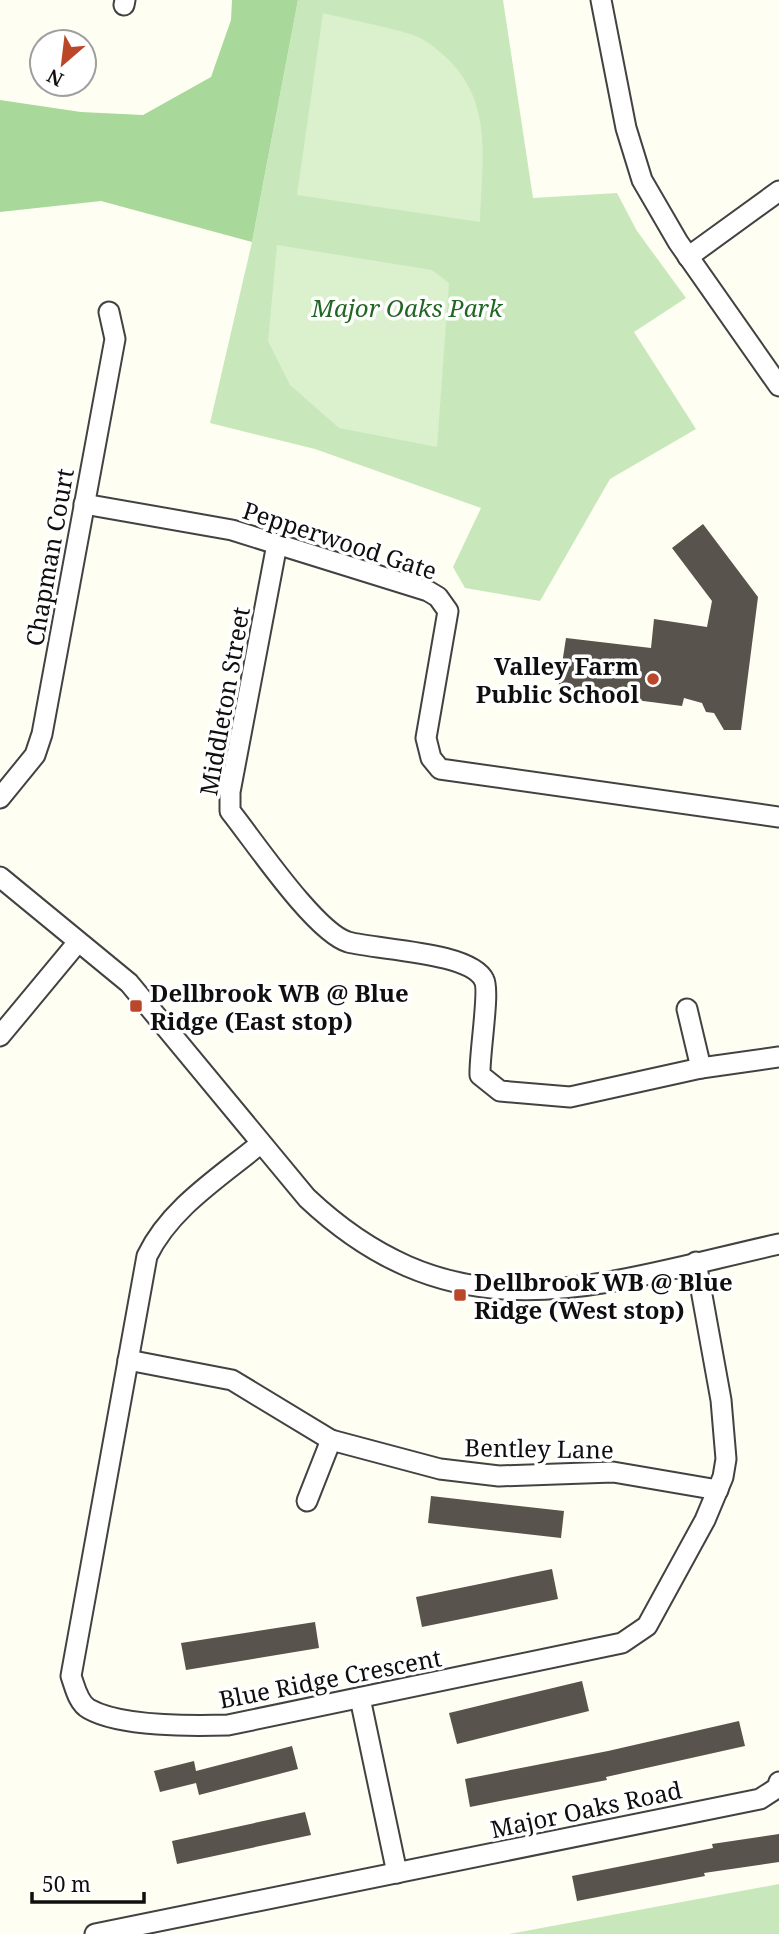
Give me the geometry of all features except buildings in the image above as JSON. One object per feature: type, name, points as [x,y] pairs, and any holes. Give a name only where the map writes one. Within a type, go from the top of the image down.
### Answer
[{"type":"street","points":[[601,0],[626,128],[642,180],[688,257],[779,386]]},
{"type":"street","points":[[688,257],[779,191]]},
{"type":"street","name":"Chapman Court","points":[[0,798],[35,755],[42,734],[115,339],[109,312]]},
{"type":"street","name":"Pepperwood Gate","points":[[84,503],[232,530],[428,591],[438,597],[447,611],[426,738],[431,758],[440,769],[779,817]]},
{"type":"street","name":"Middleton Street","points":[[277,544],[230,792],[230,811],[316,919],[345,941],[466,963],[484,977],[487,988],[479,1049],[480,1075],[500,1091],[570,1097],[701,1068],[779,1057]]},
{"type":"street","points":[[0,877],[129,982],[307,1198],[340,1229],[390,1258],[439,1279],[523,1291],[563,1290],[779,1244]]},
{"type":"street","points":[[0,1036],[78,942]]},
{"type":"street","points":[[687,1009],[701,1068]]},
{"type":"street","name":"Blue Ridge Crescent","points":[[260,1144],[200,1192],[159,1232],[147,1256],[71,1676],[78,1697],[88,1709],[121,1718],[179,1726],[228,1726],[622,1643],[646,1626],[705,1520],[718,1490],[726,1460],[721,1400],[696,1262]]},
{"type":"street","name":"Bentley Lane","points":[[128,1360],[232,1380],[331,1440],[440,1469],[499,1476],[613,1472],[718,1490]]},
{"type":"street","points":[[307,1501],[331,1440]]},
{"type":"street","points":[[360,1699],[397,1873]]},
{"type":"street","name":"Major Oaks Road","points":[[95,1934],[760,1799],[777,1788],[779,1782]]},
{"type":"green space","points":[[232,0],[298,0],[252,242],[101,201],[0,212],[0,100],[81,112],[143,115],[211,77],[231,20]]},
{"type":"green space","name":"Major Oaks Park","points":[[298,0],[503,0],[533,198],[617,193],[637,231],[686,298],[634,332],[696,429],[610,479],[540,601],[465,588],[453,567],[481,508],[315,449],[210,423],[252,242]]},
{"type":"green space","points":[[323,13],[390,28],[422,39],[446,57],[463,77],[474,98],[480,120],[483,169],[480,222],[297,195]]},
{"type":"green space","points":[[277,245],[432,270],[449,283],[437,447],[339,428],[290,385],[268,341]]},
{"type":"green space","points":[[779,1884],[779,1934],[509,1934]]},
{"type":"place","name":"Valley Farm Public School","points":[[653,679]]},
{"type":"place","name":"Dellbrook WB @ Blue Ridge (East stop)","points":[[136,1006]]},
{"type":"place","name":"Dellbrook WB @ Blue Ridge (West stop)","points":[[460,1295]]}]
